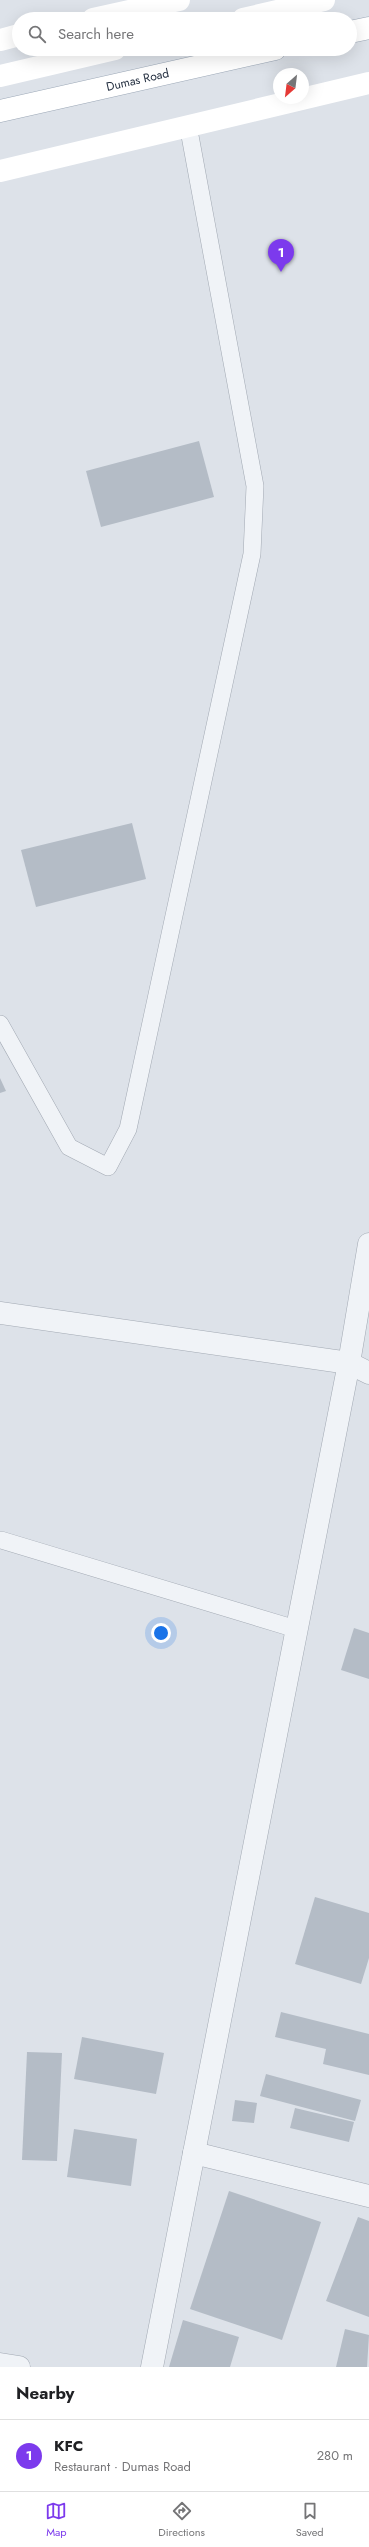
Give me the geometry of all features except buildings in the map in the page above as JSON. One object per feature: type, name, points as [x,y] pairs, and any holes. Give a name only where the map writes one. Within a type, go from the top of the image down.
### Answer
[{"type":"main road","points":[[124,12],[178,0]]},
{"type":"main road","points":[[273,12],[324,0]]},
{"type":"main road","points":[[357,31],[369,28]]},
{"type":"main road","points":[[0,40],[12,37]]},
{"type":"main road","points":[[0,76],[85,56]]},
{"type":"main road","name":"Dumas Road","points":[[0,112],[244,56]]},
{"type":"main road","points":[[0,171],[369,83]]},
{"type":"street","points":[[152,2367],[349,1363],[369,1244]]},
{"type":"street","points":[[0,1313],[349,1363],[369,1373]]},
{"type":"street","points":[[194,2153],[369,2196]]},
{"type":"street","points":[[0,2364],[19,2367]]},
{"type":"lane","points":[[0,1024],[69,1148],[108,1167],[128,1129],[252,554],[255,486],[188,125]]},
{"type":"lane","points":[[1,1540],[296,1629]]},
{"type":"place","name":"KFC","points":[[281,272]]}]
